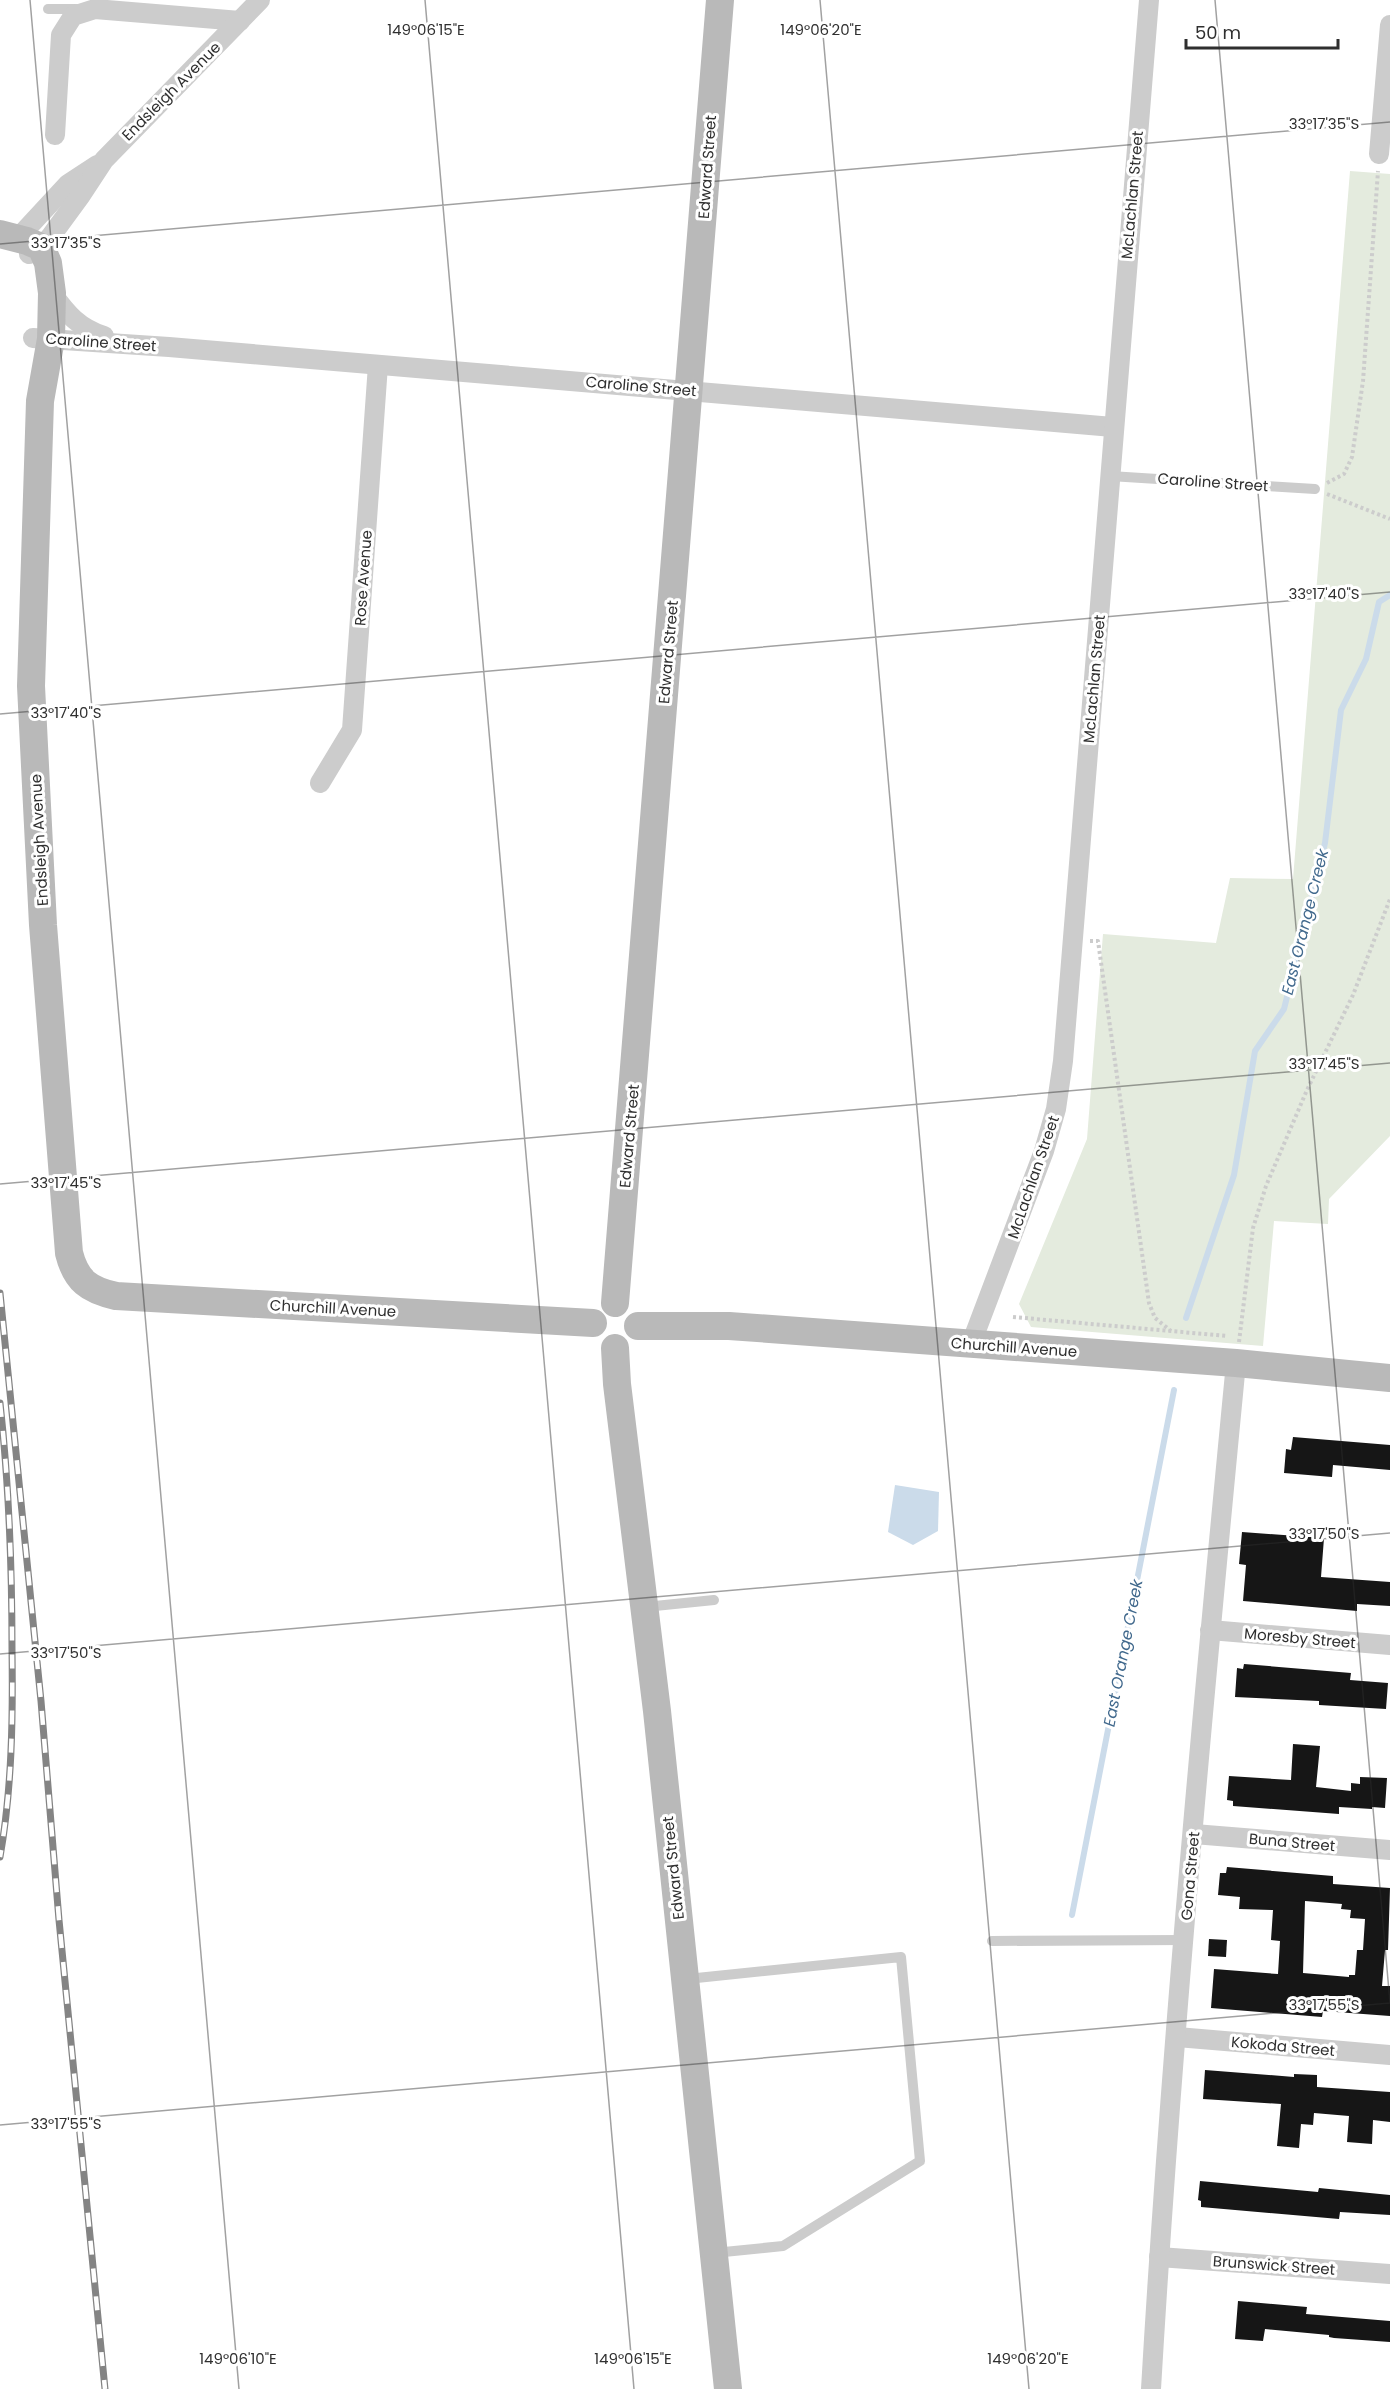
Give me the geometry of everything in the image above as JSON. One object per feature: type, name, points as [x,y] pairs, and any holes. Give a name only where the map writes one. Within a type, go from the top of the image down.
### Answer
[{"type":"street","name":"Endsleigh Avenue","points":[[19,242],[68,184],[104,160],[260,0]]},
{"type":"street","name":"Edward Street","points":[[615,1303],[720,0]]},
{"type":"street","name":"McLachlan Street","points":[[971,1344],[1030,1193],[1056,1109],[1063,1061],[1149,0]]},
{"type":"street","name":"Endsleigh Avenue","points":[[95,9],[240,21]]},
{"type":"street","points":[[55,135],[61,35],[73,16],[95,9]]},
{"type":"street","points":[[1379,154],[1390,25]]},
{"type":"street","name":"Endsleigh Avenue","points":[[19,242],[48,263],[52,293],[42,338],[31,686],[43,925],[69,1253],[78,1276]]},
{"type":"street","name":"Endsleigh Avenue","points":[[19,242],[33,286],[42,338]]},
{"type":"street","name":"Caroline Street","points":[[52,293],[68,316],[82,328],[103,336],[169,347]]},
{"type":"street","name":"Caroline Street","points":[[42,338],[1113,427]]},
{"type":"street","name":"Rose Avenue","points":[[320,783],[352,730],[378,365]]},
{"type":"street","name":"Churchill Avenue","points":[[78,1276],[100,1293],[116,1296],[593,1323]]},
{"type":"street","points":[[615,1303],[622,1304],[633,1312],[638,1326],[637,1332],[628,1344],[615,1348],[608,1347],[596,1337],[593,1323],[603,1307],[615,1303]]},
{"type":"street","name":"Churchill Avenue","points":[[638,1326],[729,1326],[971,1344],[1238,1350],[1390,1378]]},
{"type":"street","name":"Edward Street","points":[[615,1348],[617,1384],[644,1607],[728,2389]]},
{"type":"street","name":"Gona Street","points":[[1151,2389],[1184,1940],[1210,1630],[1238,1350]]},
{"type":"street","name":"Moresby Street","points":[[1210,1630],[1390,1645]]},
{"type":"street","name":"Buna Street","points":[[1194,1834],[1390,1850]]},
{"type":"street","name":"Kokoda Street","points":[[1177,2037],[1390,2055]]},
{"type":"street","name":"Brunswick Street","points":[[1159,2257],[1390,2274]]},
{"type":"lane","points":[[48,9],[95,9]]},
{"type":"lane","name":"Caroline Street","points":[[1110,476],[1315,489]]},
{"type":"lane","points":[[644,1607],[714,1600]]},
{"type":"lane","points":[[992,1941],[1184,1940]]},
{"type":"lane","points":[[685,1980],[901,1957],[920,2161],[783,2246],[714,2253]]},
{"type":"path","points":[[1315,489],[1344,474],[1352,457],[1363,381],[1379,154]]},
{"type":"path","points":[[1315,489],[1390,519]]},
{"type":"path","points":[[1013,1317],[1171,1331],[1238,1350],[1253,1228],[1266,1186],[1307,1090],[1349,1005],[1390,899]]},
{"type":"path","points":[[1073,940],[1098,941],[1149,1303],[1155,1318],[1171,1331]]},
{"type":"shaded area","points":[[1350,171],[1390,174],[1390,1136],[1329,1199],[1328,1224],[1274,1221],[1263,1346],[1031,1327],[1019,1304],[1087,1139],[1103,934],[1216,943],[1230,878],[1293,879]]},
{"type":"water","points":[[895,1485],[939,1492],[938,1531],[913,1545],[888,1532]]},
{"type":"building","points":[[1293,1437],[1390,1445],[1390,1470],[1333,1465],[1332,1477],[1284,1473],[1286,1449],[1291,1450]]},
{"type":"building","points":[[1242,1532],[1324,1538],[1321,1577],[1390,1582],[1390,1606],[1357,1604],[1357,1611],[1243,1601],[1246,1565],[1239,1564]]},
{"type":"building","points":[[1244,1664],[1351,1673],[1350,1680],[1388,1683],[1386,1709],[1319,1705],[1319,1701],[1235,1697],[1237,1668],[1243,1669]]},
{"type":"building","points":[[1293,1744],[1320,1746],[1316,1787],[1351,1791],[1351,1783],[1360,1784],[1360,1777],[1387,1778],[1385,1808],[1339,1807],[1339,1814],[1233,1806],[1233,1801],[1227,1800],[1229,1776],[1291,1780]]},
{"type":"building","points":[[1227,1867],[1333,1876],[1333,1884],[1390,1888],[1388,1950],[1385,1950],[1382,1986],[1390,1986],[1390,2016],[1323,2011],[1322,2017],[1211,2008],[1214,1969],[1278,1974],[1280,1941],[1271,1940],[1273,1910],[1239,1909],[1240,1897],[1218,1895],[1220,1873],[1226,1873]],"holes":[[[1305,1901],[1342,1904],[1341,1909],[1351,1910],[1350,1918],[1365,1919],[1363,1950],[1357,1950],[1355,1975],[1349,1975],[1349,1977],[1303,1973]]]},
{"type":"building","points":[[1209,1939],[1227,1940],[1226,1957],[1208,1956]]},
{"type":"building","points":[[1205,2070],[1294,2077],[1294,2074],[1317,2075],[1317,2087],[1390,2092],[1390,2122],[1373,2120],[1372,2144],[1347,2142],[1349,2116],[1314,2113],[1313,2125],[1301,2124],[1299,2148],[1277,2146],[1281,2104],[1203,2099]]},
{"type":"building","points":[[1200,2181],[1318,2192],[1319,2188],[1390,2195],[1390,2215],[1340,2212],[1339,2219],[1201,2207],[1201,2201],[1198,2200]]},
{"type":"building","points":[[1238,2301],[1307,2307],[1306,2314],[1390,2321],[1390,2342],[1334,2338],[1329,2335],[1265,2329],[1263,2341],[1235,2339]]},
{"type":"waterway","name":"East Orange Creek","points":[[1186,1318],[1234,1175],[1255,1051],[1284,1009],[1325,843],[1341,710],[1366,659],[1379,602],[1390,595]]},
{"type":"waterway","name":"East Orange Creek","points":[[1072,1915],[1174,1390]]},
{"type":"railway","points":[[0,1293],[41,1701],[59,1920],[105,2389]]},
{"type":"railway","points":[[0,1403],[9,1526],[12,1675],[9,1779],[0,1857]]}]
